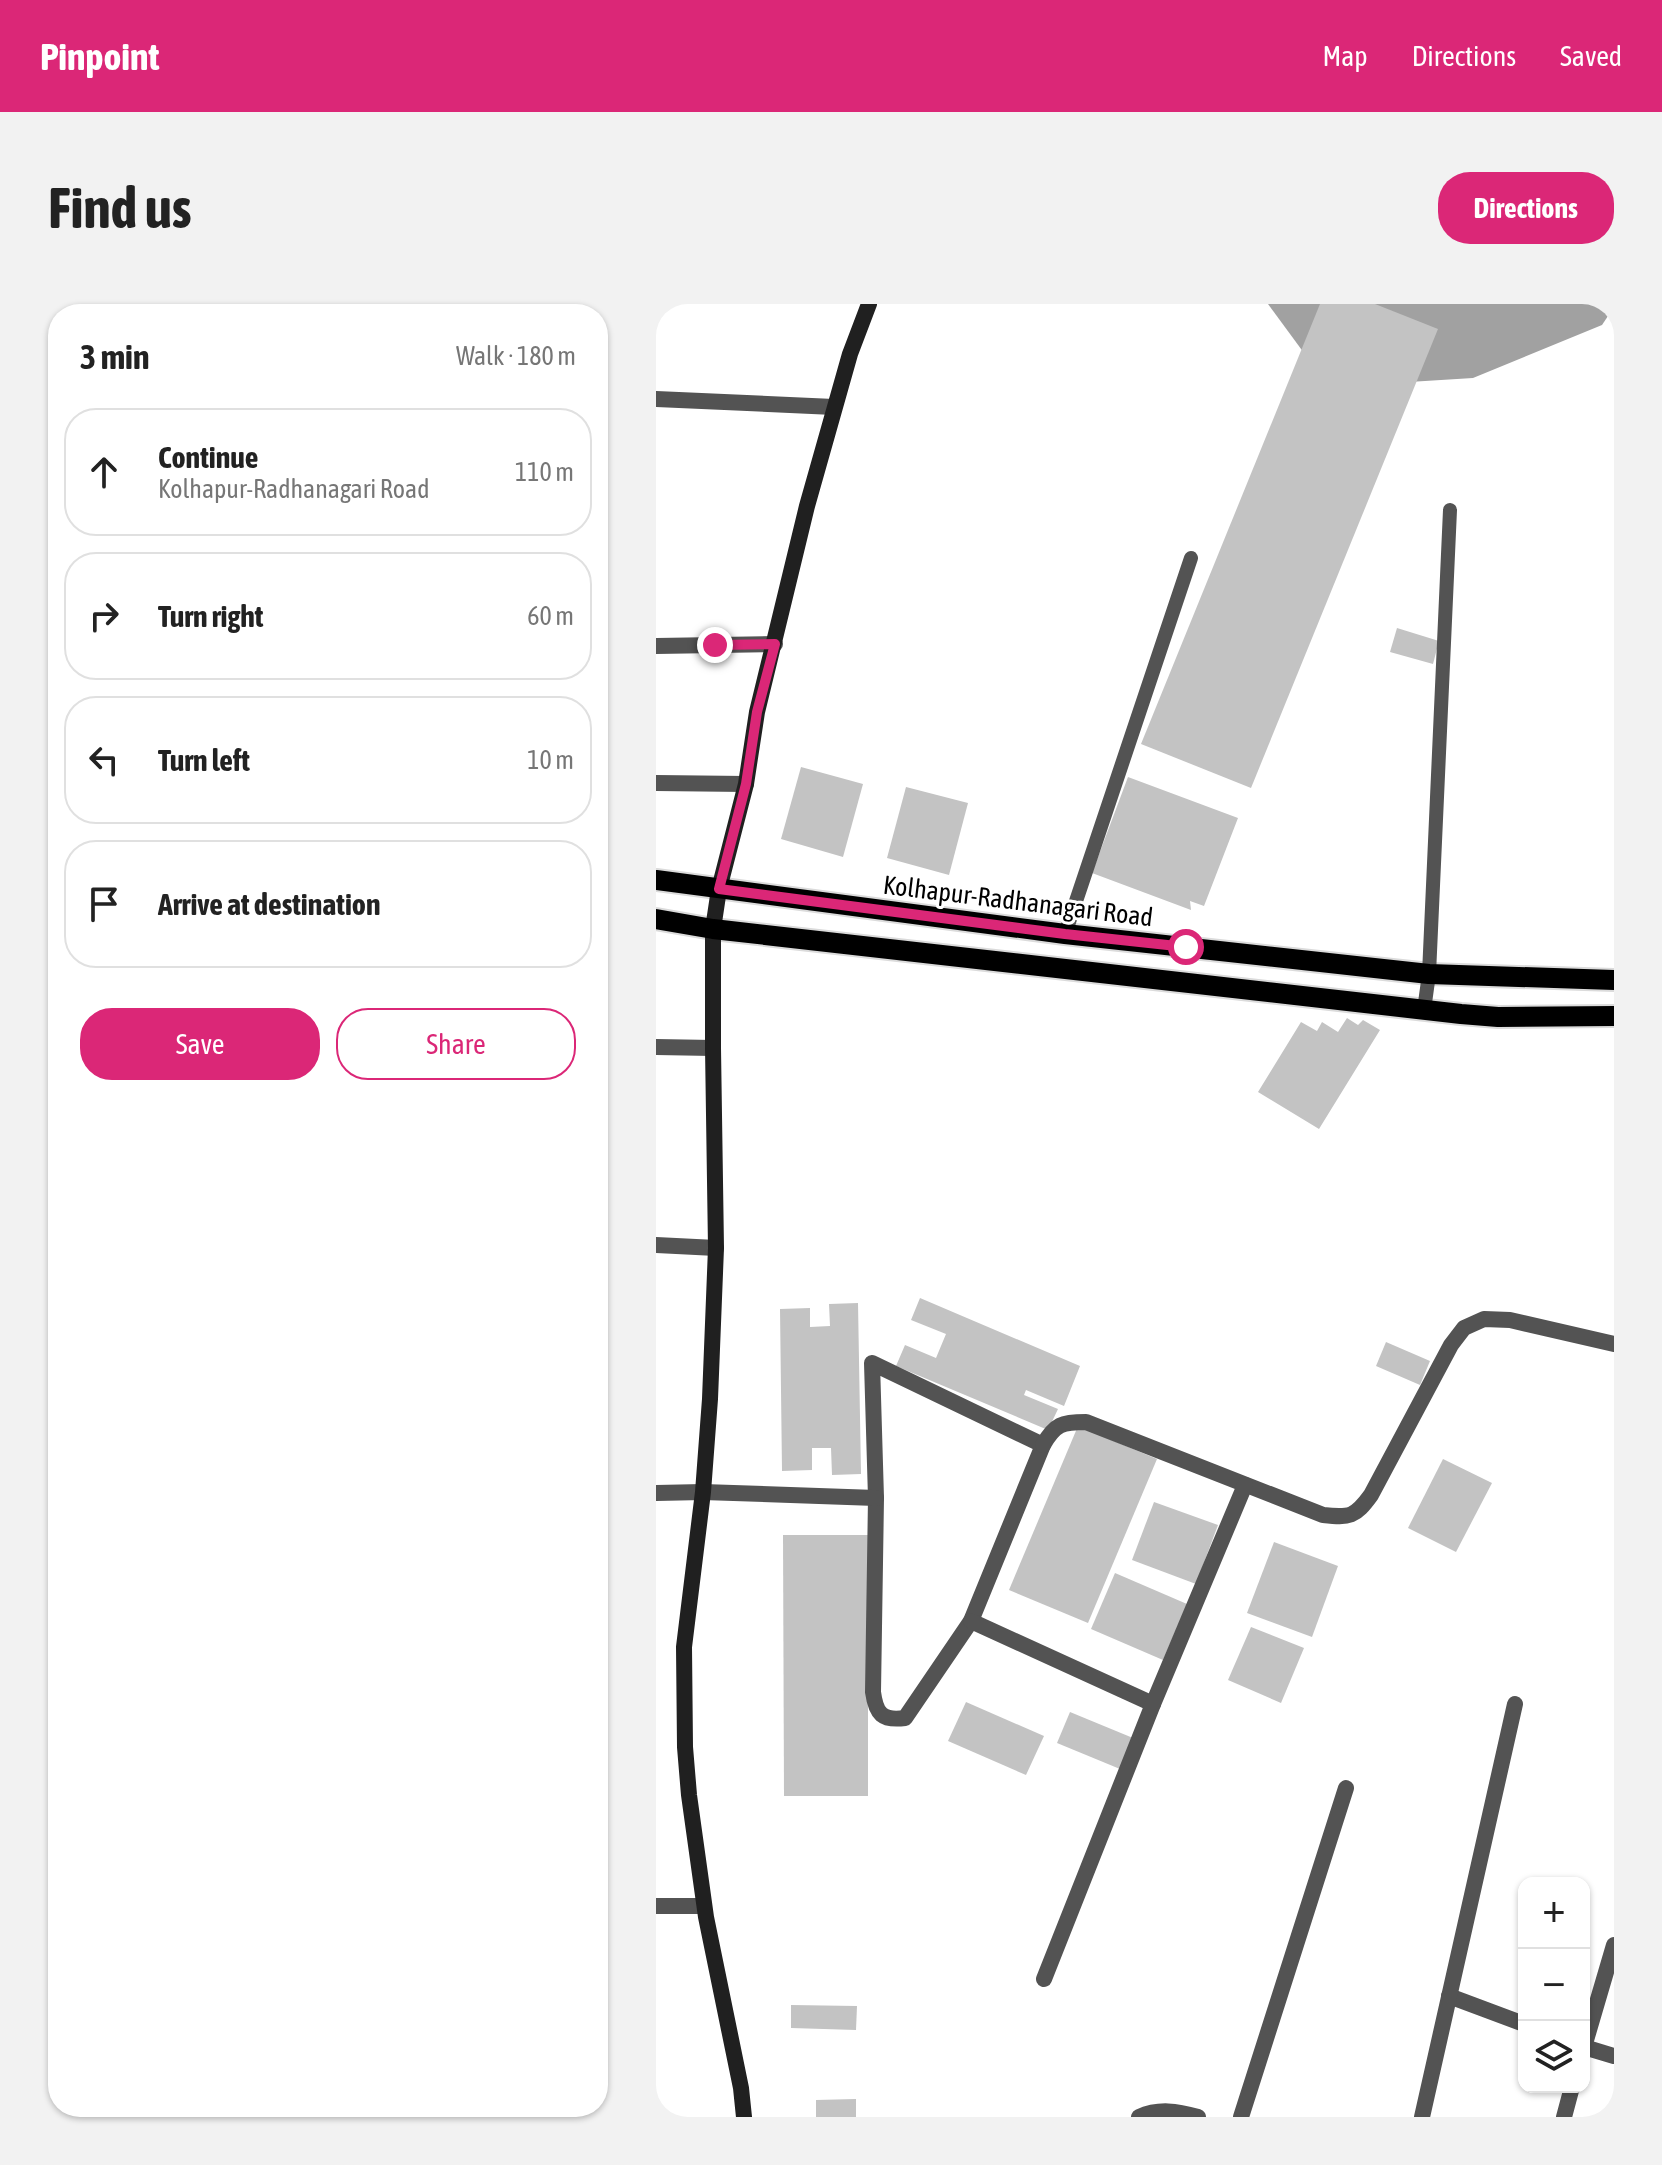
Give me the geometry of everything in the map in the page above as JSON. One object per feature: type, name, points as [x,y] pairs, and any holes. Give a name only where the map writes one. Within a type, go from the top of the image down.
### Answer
[{"type":"main road","name":"Kolhapur-Radhanagari Road","points":[[656,880],[1065,934],[1429,974],[1614,980]]},
{"type":"main road","points":[[656,919],[713,929],[1424,1010],[1498,1017],[1614,1016]]},
{"type":"street","points":[[744,2117],[741,2088],[704,1906],[689,1795],[684,1657],[710,1399],[716,1248],[713,929],[719,889],[746,784],[757,712],[807,506],[850,354],[869,304]]},
{"type":"street","points":[[656,399],[834,407]]},
{"type":"street","points":[[656,646],[775,644]]},
{"type":"street","points":[[656,783],[746,784]]},
{"type":"street","points":[[656,1047],[713,1048]]},
{"type":"street","points":[[656,1245],[716,1248]]},
{"type":"street","points":[[1043,1445],[872,1363],[876,1498],[873,1692],[875,1709],[883,1716],[905,1718],[971,1621],[1052,1429],[1068,1422],[1086,1422],[1323,1515],[1342,1517],[1359,1511],[1371,1495],[1451,1345],[1464,1328],[1484,1319],[1510,1320],[1614,1344]]},
{"type":"street","points":[[1044,1979],[1153,1704],[1245,1485]]},
{"type":"street","points":[[656,1493],[876,1498]]},
{"type":"street","points":[[971,1621],[1153,1704]]},
{"type":"street","points":[[1422,2117],[1515,1704]]},
{"type":"street","points":[[1241,2117],[1346,1788]]},
{"type":"street","points":[[656,1906],[704,1906]]},
{"type":"street","points":[[1590,2027],[1614,1945]]},
{"type":"street","points":[[1449,1996],[1518,2022]]},
{"type":"street","points":[[1590,2049],[1614,2056]]},
{"type":"street","points":[[1564,2117],[1570,2093]]},
{"type":"street","points":[[1139,2117],[1176,2111],[1198,2117]]},
{"type":"lane","points":[[1424,1010],[1429,974],[1450,510]]},
{"type":"lane","points":[[1065,934],[1191,558]]},
{"type":"shaded area","points":[[1268,304],[1614,304],[1614,307],[1602,325],[1473,378],[1329,387]]},
{"type":"building","points":[[1320,304],[1375,304],[1438,329],[1251,788],[1141,744]]},
{"type":"building","points":[[1397,628],[1439,641],[1433,664],[1390,652]]},
{"type":"building","points":[[801,767],[863,784],[843,857],[781,839]]},
{"type":"building","points":[[1128,777],[1238,818],[1204,906],[1190,901],[1191,910],[1092,873]]},
{"type":"building","points":[[906,787],[968,803],[949,875],[887,858]]},
{"type":"building","points":[[1347,1018],[1358,1025],[1363,1020],[1380,1030],[1319,1129],[1258,1092],[1301,1022],[1317,1031],[1322,1022],[1338,1032]]},
{"type":"building","points":[[920,1298],[1080,1366],[1064,1406],[1026,1390],[1024,1395],[1058,1409],[1048,1430],[896,1366],[905,1345],[936,1358],[946,1334],[911,1320]]},
{"type":"building","points":[[858,1303],[861,1474],[832,1475],[831,1448],[812,1448],[812,1470],[782,1471],[780,1309],[810,1308],[810,1327],[830,1326],[829,1304]]},
{"type":"building","points":[[1386,1342],[1430,1361],[1420,1385],[1376,1366]]},
{"type":"building","points":[[1078,1426],[1157,1459],[1088,1623],[1009,1590]]},
{"type":"building","points":[[1443,1459],[1492,1483],[1456,1552],[1408,1528]]},
{"type":"building","points":[[1154,1502],[1218,1525],[1196,1584],[1132,1560]]},
{"type":"building","points":[[783,1535],[868,1535],[868,1796],[784,1796]]},
{"type":"building","points":[[1274,1542],[1338,1566],[1312,1637],[1247,1613]]},
{"type":"building","points":[[1115,1573],[1187,1604],[1163,1660],[1091,1629]]},
{"type":"building","points":[[1251,1627],[1304,1648],[1281,1703],[1228,1680]]},
{"type":"building","points":[[966,1702],[1044,1736],[1026,1775],[948,1741]]},
{"type":"building","points":[[1070,1712],[1133,1738],[1120,1769],[1057,1743]]},
{"type":"building","points":[[791,2005],[857,2006],[856,2030],[791,2028]]},
{"type":"building","points":[[856,2099],[856,2117],[816,2117],[816,2100]]},
{"type":"route","points":[[715,645],[775,644],[757,712],[746,784],[719,889],[1186,947]]}]
